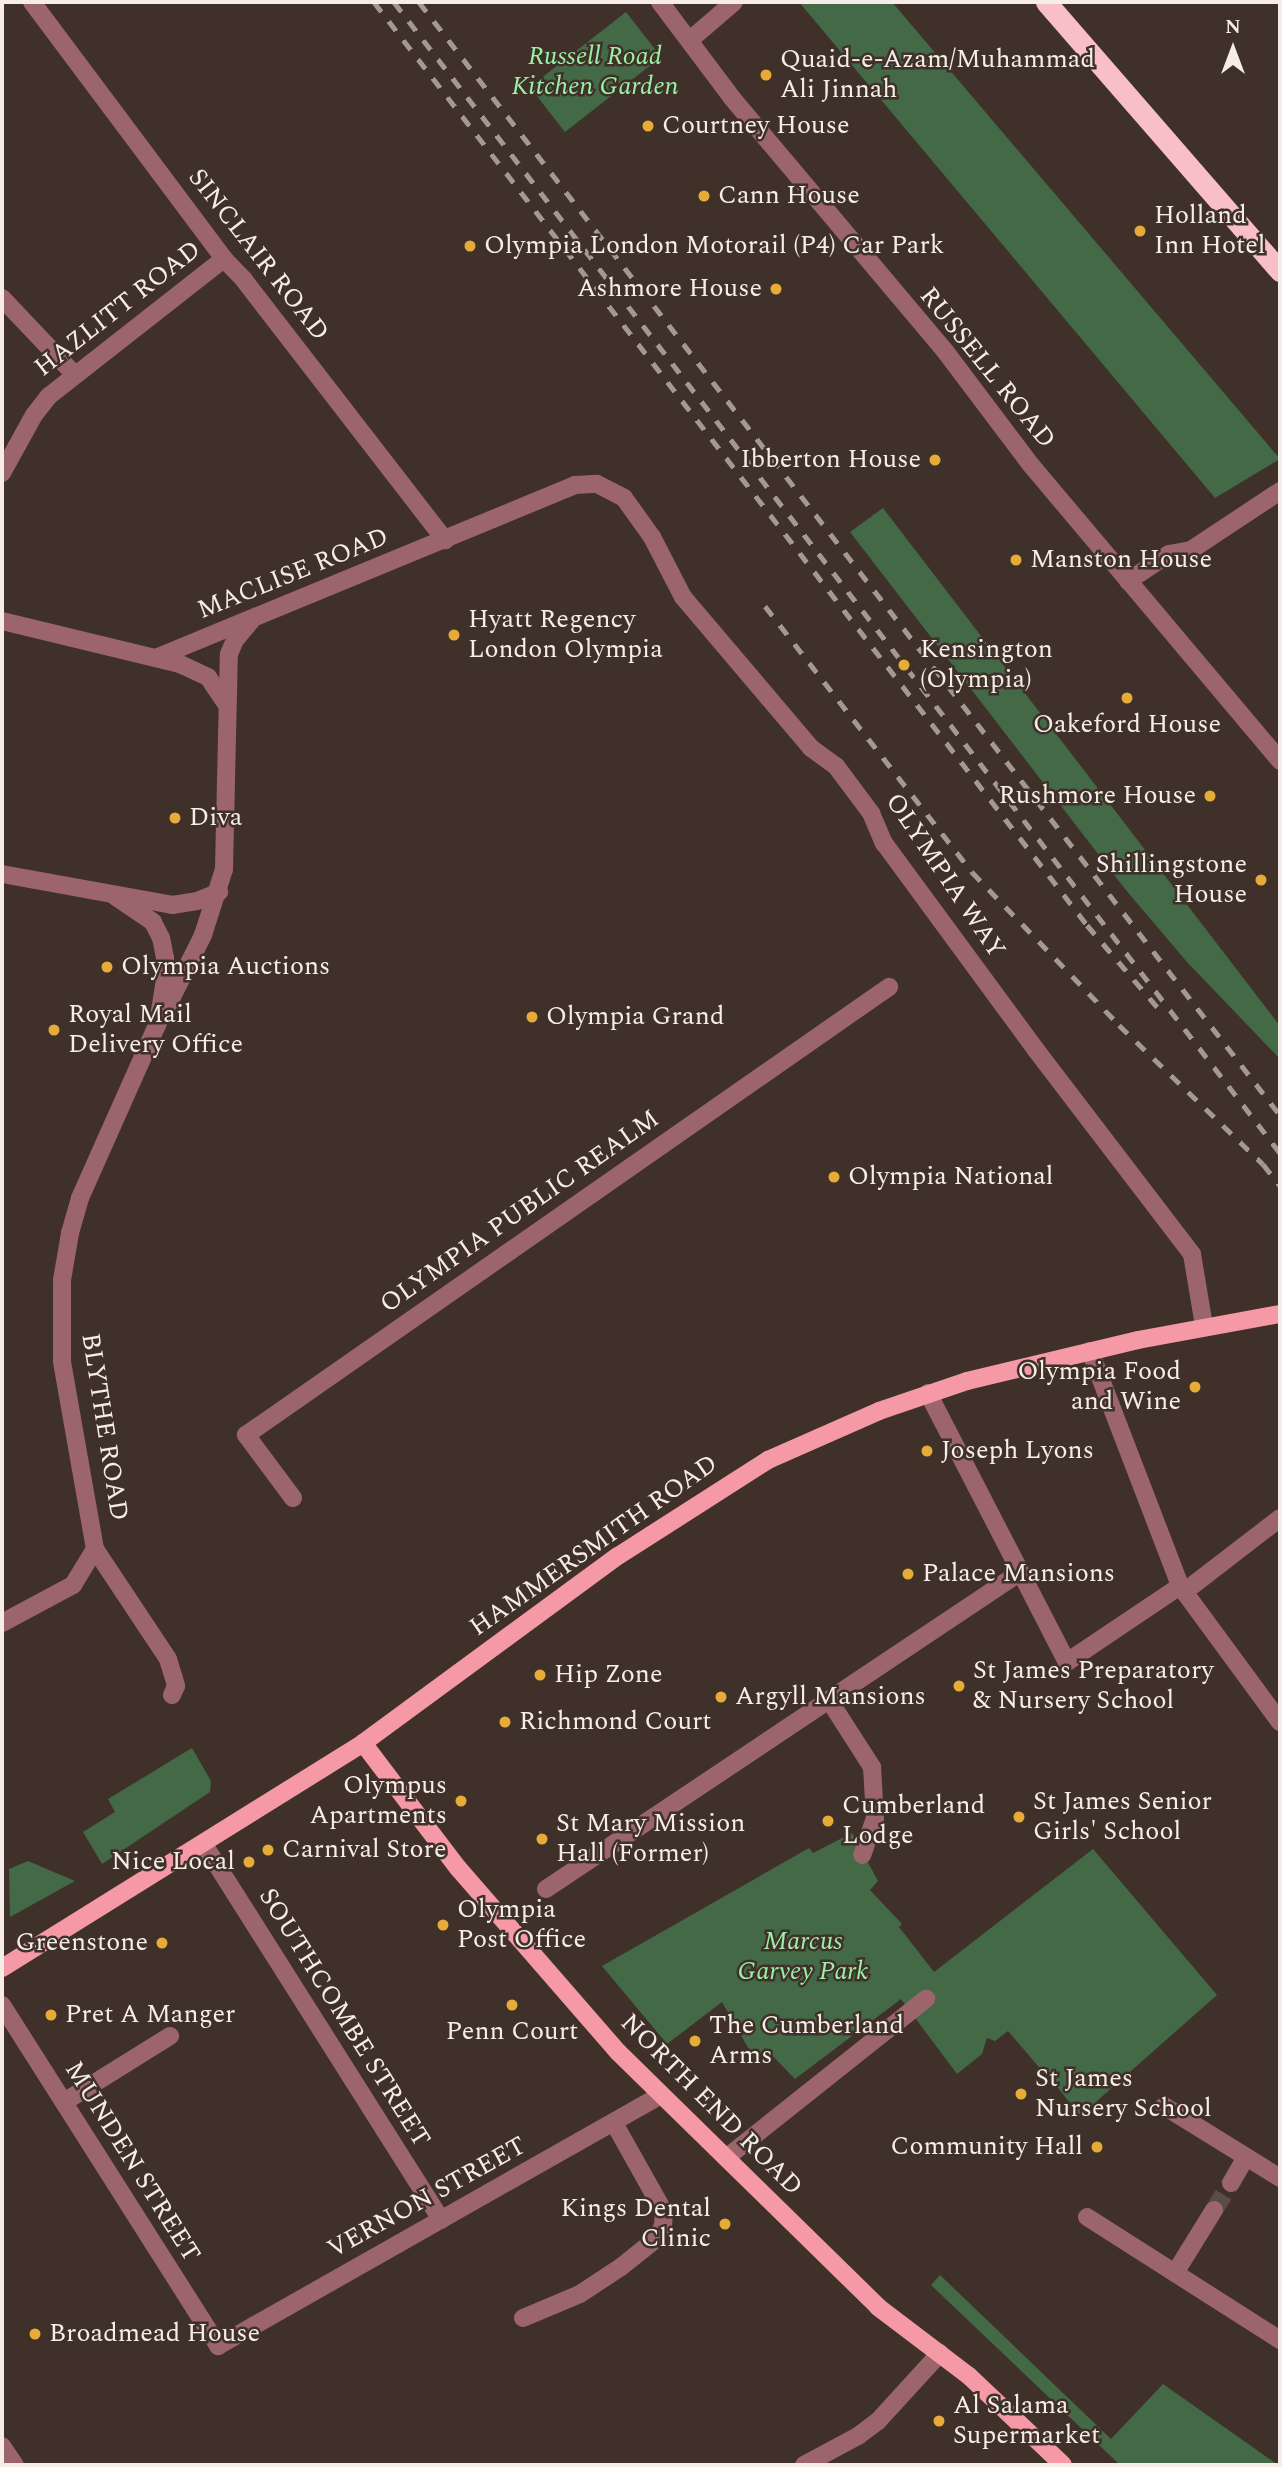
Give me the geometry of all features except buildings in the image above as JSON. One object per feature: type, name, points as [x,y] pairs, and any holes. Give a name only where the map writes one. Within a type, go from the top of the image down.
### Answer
[{"type":"highway","points":[[1046,2],[1280,271]]},
{"type":"main road","name":"HAMMERSMITH ROAD","points":[[2,1968],[363,1743],[618,1556],[750,1470],[835,1428],[928,1393],[1090,1351],[1204,1326],[1280,1314]]},
{"type":"main road","name":"NORTH END ROAD","points":[[363,1743],[496,1913],[618,2052],[878,2307],[940,2353],[1063,2465]]},
{"type":"street","name":"SINCLAIR ROAD","points":[[32,2],[224,259],[244,280],[445,540]]},
{"type":"street","name":"RUSSELL ROAD","points":[[660,2],[732,98],[945,351],[1031,465],[1280,761]]},
{"type":"street","points":[[690,40],[734,2]]},
{"type":"street","name":"HAZLITT ROAD","points":[[2,473],[41,405],[75,375],[224,259]]},
{"type":"street","points":[[2,298],[75,375]]},
{"type":"street","name":"MACLISE ROAD","points":[[158,657],[575,485],[597,484]]},
{"type":"street","name":"OLYMPIA WAY","points":[[597,484],[624,498],[652,537],[683,597],[811,748],[836,766],[871,813],[892,854],[1192,1254],[1204,1326]]},
{"type":"street","points":[[1128,581],[1169,554],[1191,550],[1280,491]]},
{"type":"street","points":[[158,1023],[203,935],[219,892],[224,869],[229,654],[235,640],[253,619]]},
{"type":"street","points":[[2,621],[158,657],[208,677],[228,705]]},
{"type":"street","name":"BLYTHE ROAD","points":[[2,874],[116,897],[172,905],[186,904],[219,892]]},
{"type":"street","name":"BLYTHE ROAD","points":[[2,1623],[73,1585],[95,1549],[62,1361],[62,1280],[70,1233],[80,1198],[158,1023],[165,980],[161,938],[153,922],[116,897]]},
{"type":"street","name":"OLYMPIA PUBLIC REALM","points":[[293,1498],[246,1435],[889,987]]},
{"type":"street","points":[[1090,1351],[1182,1589],[1280,1723]]},
{"type":"street","points":[[928,1393],[1067,1662],[1182,1589],[1280,1518]]},
{"type":"street","points":[[95,1549],[168,1659],[176,1686],[172,1695]]},
{"type":"street","points":[[546,1889],[1019,1573]]},
{"type":"street","points":[[829,1700],[872,1767],[875,1818],[862,1855]]},
{"type":"street","name":"SOUTHCOMBE STREET","points":[[203,1843],[441,2220]]},
{"type":"street","points":[[726,2158],[926,1998]]},
{"type":"street","name":"MUNDEN STREET","points":[[2,2005],[218,2346]]},
{"type":"street","points":[[64,2102],[170,2036]]},
{"type":"street","name":"VERNON STREET","points":[[218,2346],[662,2095]]},
{"type":"street","points":[[1164,2106],[1280,2178]]},
{"type":"street","points":[[523,2318],[580,2294],[621,2267],[656,2239],[663,2226],[664,2212],[614,2123]]},
{"type":"street","points":[[1231,2183],[1246,2157]]},
{"type":"street","points":[[1175,2273],[1214,2210]]},
{"type":"street","points":[[1087,2217],[1280,2340]]},
{"type":"street","points":[[804,2465],[858,2436],[877,2421],[940,2353]]},
{"type":"street","points":[[2,2446],[15,2465]]},
{"type":"green space","points":[[799,2],[892,2],[1280,459],[1215,498]]},
{"type":"green space","name":"Russell Road Kitchen Garden","points":[[626,12],[661,57],[565,132],[530,87]]},
{"type":"green space","points":[[883,508],[1280,1026],[1280,1059],[1187,962],[1125,889],[850,532]]},
{"type":"green space","points":[[192,1748],[211,1781],[210,1792],[102,1864],[83,1832],[115,1812],[108,1799]]},
{"type":"green space","name":"Marcus Garvey Park","points":[[852,1833],[878,1881],[870,1890],[902,1924],[899,1927],[934,1972],[1093,1849],[1217,1995],[1080,2116],[1055,2084],[1057,2076],[1045,2070],[1044,2073],[1008,2031],[995,2041],[987,2038],[982,2054],[957,2074],[901,1999],[795,2079],[765,2048],[755,2060],[722,2002],[667,2044],[602,1966],[809,1848],[813,1853]]},
{"type":"green space","points":[[28,1861],[75,1881],[10,1917],[9,1869]]},
{"type":"green space","points":[[940,2275],[1111,2439],[1163,2384],[1278,2465],[1120,2465],[931,2285]]},
{"type":"tunnel","points":[[1214,2210],[1231,2183]]},
{"type":"railway","points":[[374,2],[1087,925],[1159,1009]]},
{"type":"railway","points":[[394,2],[1280,1153]]},
{"type":"railway","points":[[419,2],[1280,1115]]},
{"type":"railway","points":[[765,606],[972,872],[1119,1025],[1263,1164],[1280,1186]]},
{"type":"place","name":"Quaid-e-Azam/Muhammad Ali Jinnah","points":[[766,75]]},
{"type":"place","name":"Courtney House","points":[[648,126]]},
{"type":"place","name":"Cann House","points":[[704,196]]},
{"type":"place","name":"Holland Inn Hotel","points":[[1140,231]]},
{"type":"place","name":"Olympia London Motorail (P4) Car Park","points":[[470,246]]},
{"type":"place","name":"Ashmore House","points":[[776,289]]},
{"type":"place","name":"Ibberton House","points":[[935,460]]},
{"type":"place","name":"Manston House","points":[[1016,560]]},
{"type":"place","name":"Hyatt Regency London Olympia","points":[[454,635]]},
{"type":"place","name":"Kensington (Olympia)","points":[[904,665]]},
{"type":"place","name":"Oakeford House","points":[[1127,698]]},
{"type":"place","name":"Rushmore House","points":[[1210,796]]},
{"type":"place","name":"Diva","points":[[175,818]]},
{"type":"place","name":"Shillingstone House","points":[[1261,880]]},
{"type":"place","name":"Olympia Auctions","points":[[107,967]]},
{"type":"place","name":"Olympia Grand","points":[[532,1017]]},
{"type":"place","name":"Royal Mail Delivery Office","points":[[54,1030]]},
{"type":"place","name":"Olympia National","points":[[834,1177]]},
{"type":"place","name":"Olympia Food and Wine","points":[[1195,1387]]},
{"type":"place","name":"Joseph Lyons","points":[[927,1451]]},
{"type":"place","name":"Palace Mansions","points":[[908,1574]]},
{"type":"place","name":"Hip Zone","points":[[540,1675]]},
{"type":"place","name":"St James Preparatory & Nursery School","points":[[959,1686]]},
{"type":"place","name":"Argyll Mansions","points":[[721,1697]]},
{"type":"place","name":"Richmond Court","points":[[505,1722]]},
{"type":"place","name":"Olympus Apartments","points":[[461,1801]]},
{"type":"place","name":"St James Senior Girls' School","points":[[1019,1817]]},
{"type":"place","name":"Cumberland Lodge","points":[[828,1821]]},
{"type":"place","name":"St Mary Mission Hall (Former)","points":[[542,1839]]},
{"type":"place","name":"Carnival Store","points":[[268,1850]]},
{"type":"place","name":"Nice Local","points":[[249,1862]]},
{"type":"place","name":"Olympia Post Office","points":[[443,1925]]},
{"type":"place","name":"Greenstone","points":[[162,1943]]},
{"type":"place","name":"Penn Court","points":[[512,2005]]},
{"type":"place","name":"Pret A Manger","points":[[51,2015]]},
{"type":"place","name":"The Cumberland Arms","points":[[695,2041]]},
{"type":"place","name":"St James Nursery School","points":[[1021,2094]]},
{"type":"place","name":"Community Hall","points":[[1097,2147]]},
{"type":"place","name":"Kings Dental Clinic","points":[[725,2224]]},
{"type":"place","name":"Broadmead House","points":[[35,2334]]},
{"type":"place","name":"Al Salama Supermarket","points":[[939,2421]]}]
